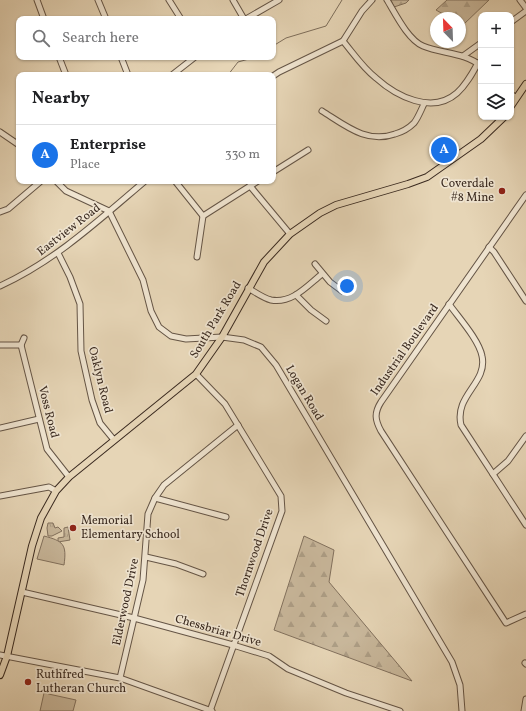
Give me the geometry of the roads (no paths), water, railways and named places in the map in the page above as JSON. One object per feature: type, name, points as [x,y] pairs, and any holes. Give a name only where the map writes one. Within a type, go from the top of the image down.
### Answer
[{"type":"main road","points":[[514,95],[526,84]]},
{"type":"main road","name":"South Park Road","points":[[0,675],[7,656],[32,546],[41,518],[56,492],[69,477],[196,374],[222,337],[248,288],[264,262],[290,234],[320,213],[336,206],[427,177],[481,139],[501,120]]},
{"type":"street","points":[[37,0],[43,16]]},
{"type":"street","points":[[98,0],[105,16]]},
{"type":"street","points":[[169,0],[179,16]]},
{"type":"street","points":[[233,0],[243,16]]},
{"type":"street","points":[[250,16],[279,0]]},
{"type":"street","points":[[276,74],[342,41],[362,11],[372,0]]},
{"type":"street","points":[[387,0],[407,32],[422,46],[463,56],[478,63]]},
{"type":"street","points":[[514,19],[526,9],[520,0]]},
{"type":"street","points":[[342,41],[375,78],[401,95],[424,104],[438,102],[455,95],[467,83],[478,67]]},
{"type":"street","points":[[463,56],[478,45]]},
{"type":"street","points":[[60,60],[65,72]]},
{"type":"street","points":[[122,60],[127,72]]},
{"type":"street","points":[[176,72],[191,60]]},
{"type":"street","points":[[322,111],[355,131],[370,137],[386,137],[401,132],[414,123],[424,104]]},
{"type":"street","points":[[0,132],[16,143]]},
{"type":"street","points":[[276,170],[308,150]]},
{"type":"street","points":[[0,212],[8,208],[37,184]]},
{"type":"street","points":[[59,184],[66,191],[109,211]]},
{"type":"street","name":"Eastview Road","points":[[0,286],[23,275],[58,253],[141,184]]},
{"type":"street","points":[[177,184],[203,216],[197,257]]},
{"type":"street","points":[[203,216],[253,184]]},
{"type":"street","points":[[250,186],[290,234]]},
{"type":"street","name":"Industrial Boulevard","points":[[526,195],[381,402],[375,417],[384,435],[506,623],[526,614]]},
{"type":"street","name":"Logan Road","points":[[109,211],[143,280],[151,310],[159,327],[171,336],[186,339],[222,337],[244,340],[261,347],[276,365],[452,662],[460,685],[462,711]]},
{"type":"street","points":[[489,247],[494,252],[526,300]]},
{"type":"street","name":"Oaklyn Road","points":[[58,253],[70,277],[80,304],[81,351],[92,400],[100,423],[114,440]]},
{"type":"street","points":[[315,264],[322,274],[342,291]]},
{"type":"street","points":[[248,288],[270,299],[283,300],[296,295],[322,274]]},
{"type":"street","points":[[296,295],[311,310],[326,321]]},
{"type":"street","points":[[449,304],[477,345],[482,356],[482,369],[478,379],[461,404],[460,418],[465,431],[526,525]]},
{"type":"street","points":[[0,345],[21,345],[24,338]]},
{"type":"street","name":"Voss Road","points":[[21,345],[47,449],[69,477]]},
{"type":"street","name":"Thornwood Drive","points":[[196,374],[225,404],[281,496],[282,510],[233,644],[211,711]]},
{"type":"street","points":[[0,428],[39,419]]},
{"type":"street","name":"Elderwood Drive","points":[[120,678],[143,580],[146,557],[148,514],[155,498],[164,484],[238,425]]},
{"type":"street","points":[[493,474],[508,461],[526,436]]},
{"type":"street","points":[[0,496],[50,486],[56,492]]},
{"type":"street","points":[[155,498],[226,518]]},
{"type":"street","points":[[146,557],[176,564],[204,574]]},
{"type":"street","name":"Chessbriar Drive","points":[[22,592],[134,618],[233,644],[269,656],[288,669],[359,698],[400,711]]},
{"type":"street","points":[[0,655],[120,678],[211,711]]},
{"type":"street","points":[[524,711],[526,699]]},
{"type":"waterway","points":[[276,44],[286,38],[326,26],[342,0]]},
{"type":"waterway","points":[[230,72],[238,62],[245,60]]},
{"type":"place","name":"Enterprise","points":[[444,150]]},
{"type":"place","name":"Coverdale #8 Mine","points":[[502,191]]},
{"type":"place","name":"Memorial Elementary School","points":[[73,528]]},
{"type":"place","name":"Ruthfred Lutheran Church","points":[[28,682]]}]
